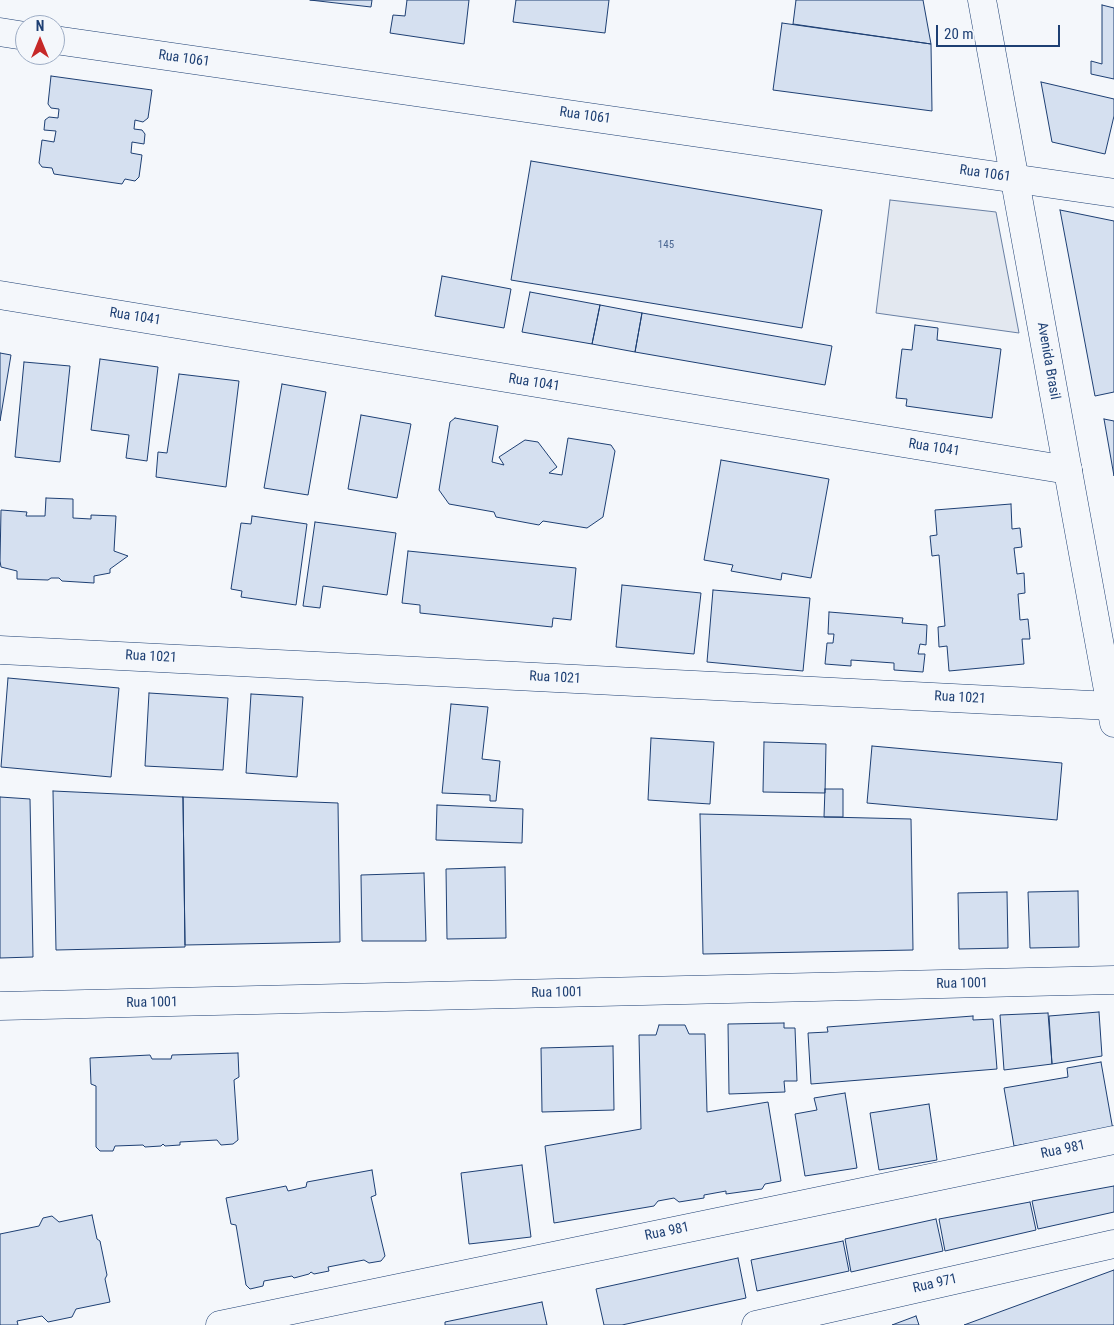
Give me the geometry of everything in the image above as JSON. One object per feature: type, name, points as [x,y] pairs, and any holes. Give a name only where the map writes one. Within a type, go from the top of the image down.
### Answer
[{"type":"street","name":"Avenida Brasil","points":[[982,0],[1112,714]]},
{"type":"street","points":[[0,32],[15,34]]},
{"type":"street","name":"Rua 1061","points":[[65,41],[1114,193]]},
{"type":"street","name":"Rua 1041","points":[[0,294],[1068,470]]},
{"type":"street","name":"Rua 1021","points":[[0,650],[1112,714]]},
{"type":"street","name":"Rua 1001","points":[[0,1006],[1114,980]]},
{"type":"street","name":"Rua 981","points":[[220,1325],[1114,1140]]},
{"type":"street","name":"Rua 971","points":[[756,1325],[1114,1244]]},
{"type":"shaded area","points":[[890,200],[996,212],[1019,333],[876,313]]},
{"type":"building","points":[[310,0],[372,0],[371,7]]},
{"type":"building","points":[[407,0],[469,0],[464,44],[390,33],[393,15],[405,16]]},
{"type":"building","points":[[516,0],[609,0],[605,33],[513,22]]},
{"type":"building","points":[[796,0],[923,0],[931,44],[793,24]]},
{"type":"building","points":[[1102,5],[1114,8],[1114,79],[1091,74],[1091,61],[1102,64]]},
{"type":"building","points":[[782,23],[931,44],[932,111],[773,90]]},
{"type":"building","points":[[51,76],[152,90],[148,118],[143,122],[135,120],[134,129],[142,130],[145,134],[144,144],[132,142],[131,153],[142,155],[139,177],[135,181],[125,179],[122,184],[54,174],[52,168],[42,167],[39,163],[42,140],[54,142],[56,131],[44,130],[45,120],[49,117],[58,118],[59,109],[51,108],[48,104]]},
{"type":"building","points":[[1041,82],[1114,99],[1114,116],[1105,154],[1052,142]]},
{"type":"building","points":[[531,161],[822,210],[802,328],[511,280]]},
{"type":"building","points":[[1060,210],[1114,221],[1114,392],[1095,396]]},
{"type":"building","points":[[442,276],[511,289],[504,328],[435,316]]},
{"type":"building","points":[[530,292],[600,305],[592,344],[522,332]]},
{"type":"building","points":[[600,305],[642,313],[635,352],[592,344]]},
{"type":"building","points":[[642,313],[832,346],[825,385],[635,352]]},
{"type":"building","points":[[915,325],[938,328],[937,340],[1001,349],[992,418],[906,406],[907,399],[896,398],[902,349],[912,350]]},
{"type":"building","points":[[0,353],[11,355],[0,421]]},
{"type":"building","points":[[100,359],[158,367],[147,461],[126,458],[129,435],[91,430]]},
{"type":"building","points":[[24,362],[70,366],[60,462],[15,457]]},
{"type":"building","points":[[179,374],[239,381],[226,487],[156,477],[158,452],[167,453]]},
{"type":"building","points":[[282,384],[326,392],[308,495],[264,488]]},
{"type":"building","points":[[361,415],[411,424],[397,498],[348,489]]},
{"type":"building","points":[[455,418],[498,426],[492,462],[504,465],[499,457],[525,440],[538,442],[557,467],[549,473],[562,475],[568,438],[611,445],[615,451],[603,517],[587,528],[543,521],[539,525],[496,517],[494,512],[449,504],[439,490],[450,422]]},
{"type":"building","points":[[1104,419],[1114,421],[1114,476]]},
{"type":"building","points":[[721,460],[829,479],[811,578],[782,573],[781,580],[731,571],[733,565],[704,560]]},
{"type":"building","points":[[46,498],[73,499],[73,518],[91,519],[91,515],[116,516],[114,551],[128,556],[110,569],[110,573],[94,576],[94,583],[62,581],[59,578],[48,580],[17,579],[17,571],[1,567],[1,510],[27,512],[26,516],[45,516]]},
{"type":"building","points":[[1011,504],[1012,529],[1020,528],[1022,547],[1014,548],[1017,574],[1024,573],[1025,593],[1018,594],[1020,620],[1028,619],[1030,639],[1022,639],[1024,664],[949,671],[947,646],[939,647],[938,627],[945,626],[939,555],[932,556],[930,536],[937,535],[935,510]]},
{"type":"building","points":[[252,516],[307,524],[296,605],[241,597],[242,591],[231,589],[241,523],[251,524]]},
{"type":"building","points":[[315,522],[396,533],[387,595],[323,586],[320,608],[303,606]]},
{"type":"building","points":[[408,551],[576,568],[571,620],[553,618],[552,627],[420,613],[420,605],[402,603]]},
{"type":"building","points":[[622,585],[701,593],[694,654],[616,647]]},
{"type":"building","points":[[713,590],[810,598],[803,671],[707,662]]},
{"type":"building","points":[[829,612],[903,618],[902,623],[927,625],[926,645],[920,644],[918,654],[925,654],[923,672],[894,670],[894,663],[851,660],[851,666],[825,664],[827,643],[833,643],[834,634],[828,634]]},
{"type":"building","points":[[8,678],[119,688],[111,777],[1,767]]},
{"type":"building","points":[[149,693],[228,698],[223,770],[145,766]]},
{"type":"building","points":[[251,694],[303,697],[297,777],[246,773]]},
{"type":"building","points":[[451,704],[488,707],[482,759],[500,761],[496,801],[490,801],[490,795],[442,793]]},
{"type":"building","points":[[651,738],[714,742],[710,804],[648,800]]},
{"type":"building","points":[[764,742],[826,744],[825,793],[763,792]]},
{"type":"building","points":[[872,746],[1062,763],[1057,820],[867,803]]},
{"type":"building","points":[[825,789],[843,789],[843,817],[824,817]]},
{"type":"building","points":[[53,791],[183,797],[185,947],[56,950]]},
{"type":"building","points":[[0,797],[30,799],[33,957],[0,958]]},
{"type":"building","points":[[183,797],[338,803],[340,942],[185,945]]},
{"type":"building","points":[[437,805],[523,809],[522,843],[436,840]]},
{"type":"building","points":[[700,814],[911,819],[913,950],[703,954]]},
{"type":"building","points":[[505,867],[506,938],[447,939],[446,869]]},
{"type":"building","points":[[424,873],[426,941],[362,941],[361,875]]},
{"type":"building","points":[[1078,891],[1079,947],[1030,948],[1028,892]]},
{"type":"building","points":[[1007,892],[1008,948],[959,949],[958,893]]},
{"type":"building","points":[[1099,1012],[1102,1056],[1052,1064],[1049,1016]]},
{"type":"building","points":[[1048,1013],[1052,1064],[1004,1070],[1000,1015]]},
{"type":"building","points":[[973,1016],[973,1020],[993,1019],[997,1069],[811,1084],[808,1033],[828,1032],[827,1027]]},
{"type":"building","points":[[784,1023],[784,1028],[795,1028],[797,1081],[784,1081],[785,1092],[729,1094],[728,1024]]},
{"type":"building","points":[[659,1025],[685,1025],[689,1034],[705,1034],[707,1112],[768,1102],[781,1181],[765,1184],[762,1189],[726,1194],[726,1191],[704,1195],[704,1198],[679,1202],[674,1198],[658,1201],[654,1206],[554,1223],[545,1146],[641,1129],[639,1035],[656,1035]]},
{"type":"building","points":[[613,1046],[614,1110],[542,1112],[541,1048]]},
{"type":"building","points":[[238,1053],[239,1077],[234,1080],[238,1140],[233,1144],[221,1145],[217,1140],[180,1142],[180,1145],[165,1146],[163,1144],[161,1146],[145,1147],[143,1145],[115,1146],[113,1151],[100,1151],[96,1147],[96,1086],[91,1084],[90,1058],[150,1055],[152,1059],[171,1059],[172,1055]]},
{"type":"building","points":[[1101,1062],[1113,1130],[1014,1146],[1004,1088],[1068,1077],[1067,1068]]},
{"type":"building","points":[[845,1093],[857,1168],[805,1176],[795,1114],[817,1110],[814,1098]]},
{"type":"building","points":[[929,1104],[937,1160],[879,1170],[870,1113]]},
{"type":"building","points":[[522,1165],[531,1237],[469,1244],[461,1173]]},
{"type":"building","points":[[372,1170],[376,1195],[371,1197],[385,1256],[381,1261],[369,1263],[364,1260],[328,1267],[329,1271],[314,1274],[311,1272],[294,1278],[292,1276],[264,1281],[263,1286],[250,1289],[246,1285],[236,1225],[231,1224],[226,1198],[286,1186],[288,1191],[306,1187],[307,1182]]},
{"type":"building","points":[[1114,1186],[1114,1212],[1038,1229],[1032,1201]]},
{"type":"building","points":[[1030,1202],[1036,1230],[945,1251],[939,1219]]},
{"type":"building","points":[[92,1215],[97,1239],[100,1241],[110,1302],[76,1309],[72,1317],[48,1322],[42,1316],[17,1321],[18,1325],[0,1325],[0,1234],[39,1226],[43,1218],[52,1216],[59,1222]]},
{"type":"building","points":[[936,1219],[943,1251],[851,1272],[845,1239]]},
{"type":"building","points":[[843,1241],[849,1271],[757,1291],[751,1260]]},
{"type":"building","points":[[738,1258],[746,1298],[622,1325],[604,1325],[596,1289]]},
{"type":"building","points":[[1114,1270],[1114,1325],[964,1325]]},
{"type":"building","points":[[542,1302],[547,1325],[445,1325],[445,1322]]},
{"type":"building","points":[[916,1316],[919,1325],[892,1325]]}]
